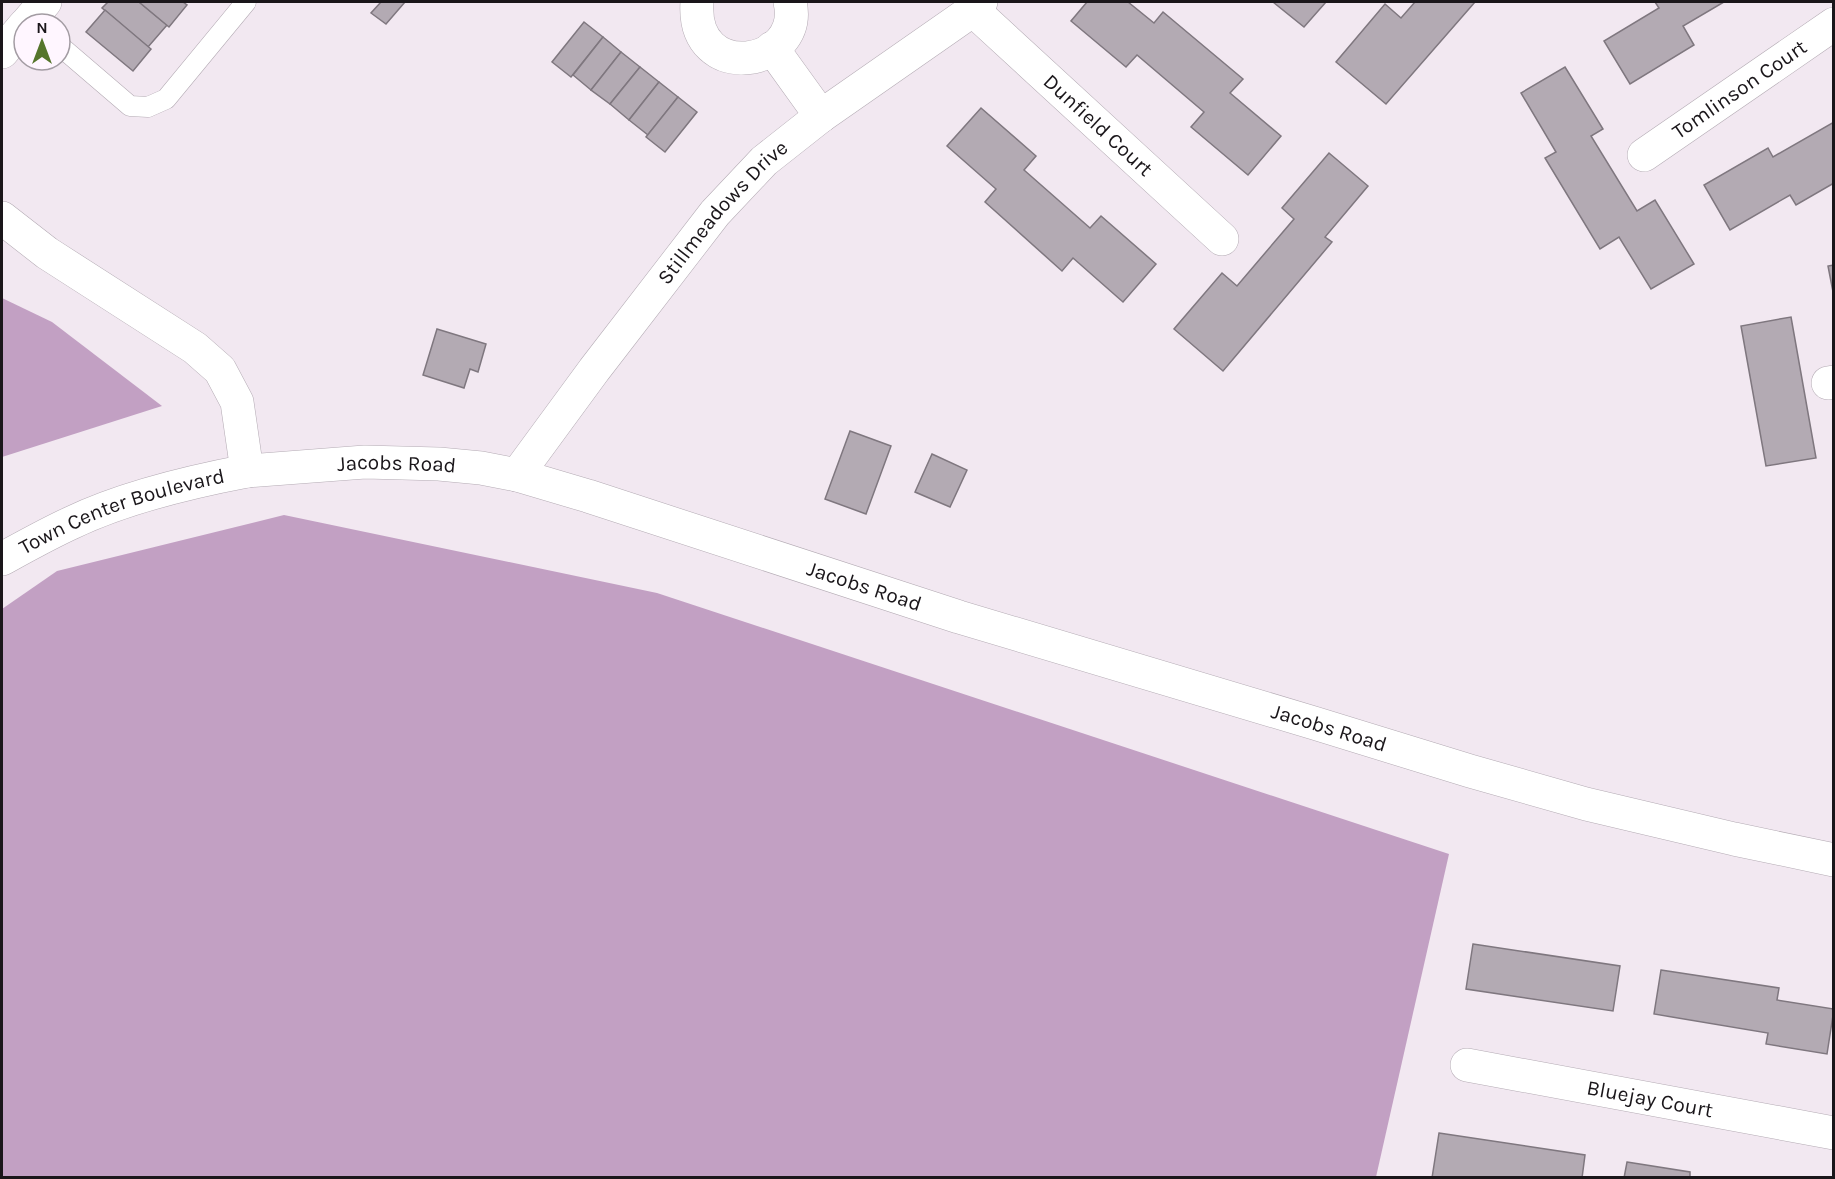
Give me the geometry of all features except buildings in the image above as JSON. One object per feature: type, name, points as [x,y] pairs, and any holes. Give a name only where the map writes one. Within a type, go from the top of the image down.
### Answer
[{"type":"street","points":[[697,2],[696,17],[701,35],[714,49],[730,57],[749,58],[767,53],[781,41],[790,24],[790,2]]},
{"type":"street","name":"Stillmeadows Drive","points":[[517,475],[594,370],[715,213],[764,161],[821,116],[977,6]]},
{"type":"street","name":"Dunfield Court","points":[[977,6],[1222,239]]},
{"type":"street","name":"Tomlinson Court","points":[[1644,155],[1833,24]]},
{"type":"street","points":[[772,48],[821,116]]},
{"type":"street","points":[[2,218],[47,253],[195,348],[220,370],[237,402],[247,471]]},
{"type":"street","name":"Jacobs Road","points":[[247,471],[365,462],[440,464],[482,468],[517,475],[959,617],[1470,771],[1586,804],[1833,860]]},
{"type":"street","name":"Town Center Boulevard","points":[[2,559],[73,522],[123,503],[207,478],[247,471]]},
{"type":"street","name":"Bluejay Court","points":[[1467,1065],[1833,1133]]},
{"type":"lane","points":[[72,56],[130,106],[148,107],[166,99],[246,2]]},
{"type":"shaded area","points":[[2,298],[52,322],[162,406],[2,457]]},
{"type":"shaded area","points":[[284,515],[657,593],[1449,854],[1376,1177],[2,1177],[2,609],[57,571]]}]
